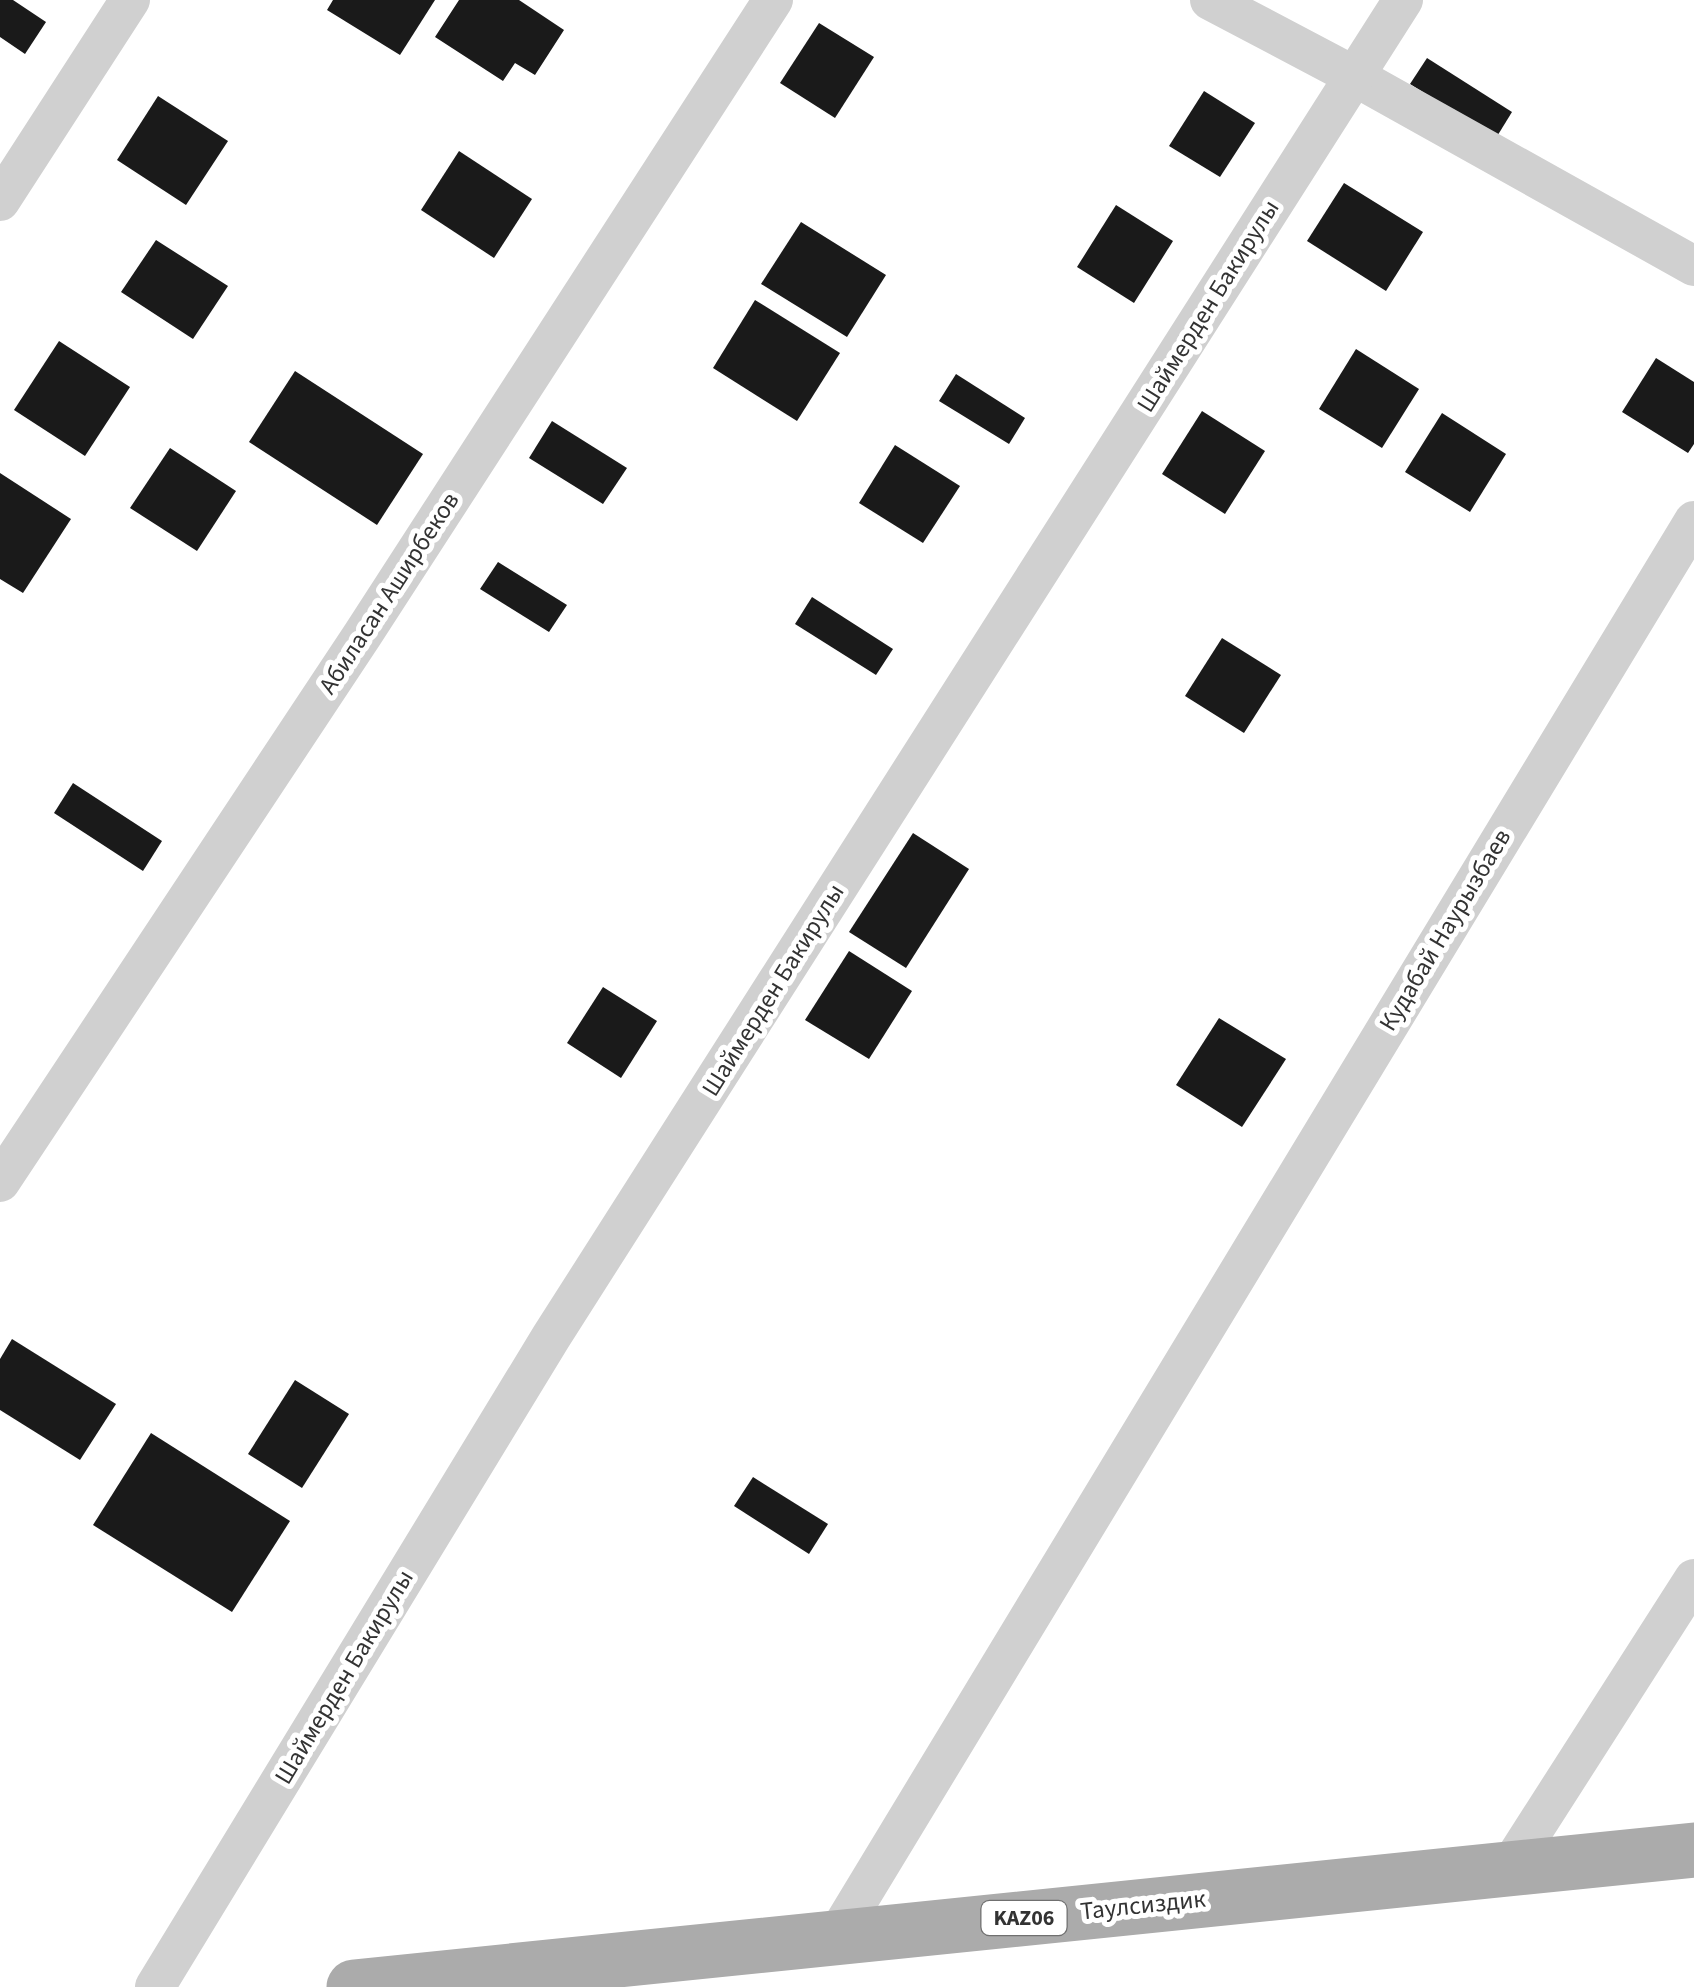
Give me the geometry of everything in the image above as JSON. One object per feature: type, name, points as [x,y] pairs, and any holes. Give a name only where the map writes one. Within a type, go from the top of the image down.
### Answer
[{"type":"main road","name":"Таулсиздик","points":[[354,1987],[1694,1850]]},
{"type":"street","points":[[0,202],[130,0]]},
{"type":"street","name":"Абиласан Аширбеков","points":[[0,1182],[364,634],[773,0]]},
{"type":"street","points":[[1210,0],[1694,266]]},
{"type":"street","name":"Шаймерден Бакирулы","points":[[154,1987],[552,1337],[1403,0]]},
{"type":"street","name":"Кудабай Наурызбаев","points":[[836,1937],[1694,520]]},
{"type":"street","points":[[1509,1868],[1694,1579]]},
{"type":"building","points":[[0,0],[13,0],[46,22],[25,54],[0,37]]},
{"type":"building","points":[[333,0],[435,0],[400,55],[327,10]]},
{"type":"building","points":[[459,0],[519,0],[564,30],[535,75],[515,63],[503,81],[435,37]]},
{"type":"building","points":[[819,23],[874,57],[835,118],[780,83]]},
{"type":"building","points":[[1427,58],[1512,112],[1496,138],[1410,84]]},
{"type":"building","points":[[1204,91],[1255,123],[1220,177],[1169,146]]},
{"type":"building","points":[[158,96],[228,141],[186,205],[117,160]]},
{"type":"building","points":[[459,151],[532,199],[494,258],[421,210]]},
{"type":"building","points":[[1344,183],[1423,232],[1386,291],[1307,241]]},
{"type":"building","points":[[1116,205],[1173,241],[1134,303],[1077,267]]},
{"type":"building","points":[[801,222],[886,275],[847,337],[761,284]]},
{"type":"building","points":[[156,240],[228,286],[193,339],[121,292]]},
{"type":"building","points":[[755,300],[840,353],[797,421],[713,368]]},
{"type":"building","points":[[59,341],[130,387],[85,456],[14,410]]},
{"type":"building","points":[[1356,349],[1419,389],[1382,448],[1319,409]]},
{"type":"building","points":[[1656,358],[1694,382],[1694,444],[1688,453],[1622,412]]},
{"type":"building","points":[[295,371],[423,454],[377,525],[249,442]]},
{"type":"building","points":[[956,374],[1025,418],[1009,444],[939,401]]},
{"type":"building","points":[[1202,411],[1265,451],[1225,514],[1162,474]]},
{"type":"building","points":[[1442,413],[1506,454],[1470,512],[1405,472]]},
{"type":"building","points":[[552,421],[627,468],[603,504],[529,458]]},
{"type":"building","points":[[895,445],[960,486],[923,543],[859,503]]},
{"type":"building","points":[[170,448],[236,491],[197,551],[130,508]]},
{"type":"building","points":[[0,473],[71,519],[23,593],[0,579]]},
{"type":"building","points":[[498,562],[567,605],[549,632],[480,589]]},
{"type":"building","points":[[812,597],[893,649],[876,675],[795,624]]},
{"type":"building","points":[[1222,638],[1281,675],[1244,733],[1185,696]]},
{"type":"building","points":[[73,783],[162,841],[143,871],[54,813]]},
{"type":"building","points":[[913,833],[969,869],[906,968],[849,932]]},
{"type":"building","points":[[849,951],[912,991],[869,1059],[805,1020]]},
{"type":"building","points":[[603,987],[657,1021],[621,1078],[567,1043]]},
{"type":"building","points":[[1219,1018],[1286,1059],[1242,1127],[1176,1085]]},
{"type":"building","points":[[12,1339],[116,1404],[80,1460],[0,1410],[0,1359]]},
{"type":"building","points":[[295,1380],[349,1414],[302,1488],[248,1454]]},
{"type":"building","points":[[151,1433],[290,1521],[232,1612],[93,1525]]},
{"type":"building","points":[[753,1477],[828,1524],[809,1554],[734,1506]]}]
